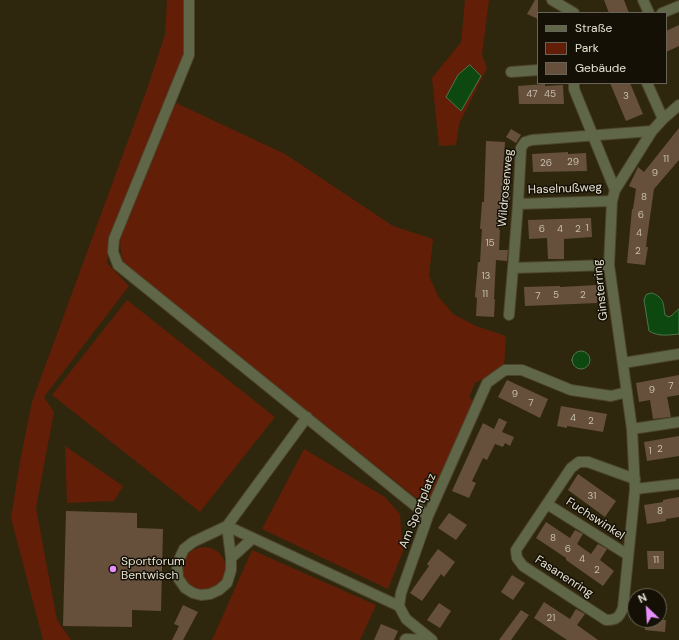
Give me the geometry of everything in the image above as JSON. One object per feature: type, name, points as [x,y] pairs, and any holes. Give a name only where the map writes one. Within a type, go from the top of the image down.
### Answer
[{"type":"street","points":[[189,0],[189,55],[114,239],[114,252],[118,265],[428,516]]},
{"type":"street","points":[[552,0],[572,12]]},
{"type":"street","points":[[643,0],[649,12]]},
{"type":"street","points":[[664,12],[679,6]]},
{"type":"street","points":[[511,72],[537,70]]},
{"type":"street","points":[[574,84],[574,89],[592,135],[616,190]]},
{"type":"street","points":[[647,84],[663,119]]},
{"type":"street","name":"Ginsterring","points":[[623,363],[609,265],[612,201],[616,190],[652,131],[679,105]]},
{"type":"street","name":"Wildrosenweg","points":[[509,315],[521,148],[525,142],[532,140],[652,131]]},
{"type":"street","name":"Haselnußweg","points":[[518,204],[612,201]]},
{"type":"street","points":[[513,268],[609,265]]},
{"type":"street","points":[[623,363],[679,354]]},
{"type":"street","name":"Fasanenring","points":[[623,363],[632,429],[635,479],[635,489],[623,608],[620,616],[614,620],[606,620],[523,566],[517,558],[516,550],[571,468],[579,462],[588,462],[635,479]]},
{"type":"street","name":"Am Sportplatz","points":[[399,606],[401,594],[428,516],[487,383],[505,370],[522,370],[571,390],[611,396],[627,392]]},
{"type":"street","points":[[227,526],[231,570],[227,582],[219,590],[210,594],[202,595],[193,593],[185,588],[178,578],[176,564],[184,549],[193,542],[227,526],[307,417]]},
{"type":"street","points":[[632,429],[679,422]]},
{"type":"street","points":[[635,489],[679,484]]},
{"type":"street","name":"Fuchswinkel","points":[[547,504],[628,556]]},
{"type":"street","points":[[227,526],[399,606],[406,619],[432,640]]},
{"type":"street","points":[[231,558],[253,538]]},
{"type":"street","points":[[405,640],[426,640]]},
{"type":"green space","points":[[167,0],[185,0],[185,52],[110,237],[107,263],[129,286],[44,397],[54,412],[36,508],[57,620],[71,640],[43,640],[11,518],[20,461],[32,402],[147,89],[165,35]]},
{"type":"green space","points":[[465,0],[489,0],[482,55],[487,68],[459,124],[456,145],[439,146],[432,78],[461,42]]},
{"type":"green space","points":[[174,102],[285,154],[393,226],[433,239],[429,276],[438,296],[453,314],[476,326],[506,336],[504,368],[475,383],[469,397],[475,402],[433,495],[427,501],[420,501],[124,265],[120,240],[135,196]]},
{"type":"green space","points":[[127,300],[275,417],[200,512],[52,395]]},
{"type":"green space","points":[[65,446],[123,486],[114,501],[67,503]]},
{"type":"green space","points":[[304,449],[385,497],[400,514],[403,551],[388,589],[262,529]]},
{"type":"green space","points":[[200,547],[208,547],[220,553],[226,565],[226,573],[220,585],[208,591],[200,591],[188,585],[182,573],[182,565],[188,553]]},
{"type":"green space","points":[[252,550],[376,605],[360,640],[212,640]]},
{"type":"shaded area","points":[[470,65],[481,76],[461,111],[446,97],[458,75]]},
{"type":"shaded area","points":[[652,293],[661,299],[665,315],[669,317],[679,309],[679,334],[660,335],[649,331],[644,300],[646,295]]},
{"type":"shaded area","points":[[581,351],[585,352],[589,356],[589,364],[585,368],[581,369],[577,368],[573,364],[572,360],[573,356],[577,352]]},
{"type":"building","points":[[535,0],[538,0],[537,19],[527,14]]},
{"type":"building","points":[[604,0],[624,0],[629,12],[609,12]]},
{"type":"building","points":[[679,25],[679,46],[667,52],[667,31]]},
{"type":"building","points":[[545,84],[545,86],[563,85],[564,104],[519,104],[518,86]]},
{"type":"building","points":[[610,84],[630,84],[643,114],[626,121]]},
{"type":"building","points":[[679,128],[679,160],[654,189],[645,265],[627,263],[632,209],[636,189],[629,186],[638,167],[644,172]]},
{"type":"building","points":[[511,129],[521,135],[516,143],[506,137]]},
{"type":"building","points":[[486,141],[505,142],[503,189],[510,189],[510,200],[501,199],[499,250],[508,250],[507,261],[496,260],[494,317],[476,316],[477,298],[475,297],[478,262],[480,262],[482,229],[480,229],[482,202],[484,202]]},
{"type":"building","points":[[568,152],[568,154],[586,153],[587,171],[533,172],[532,154]]},
{"type":"building","points":[[591,218],[592,237],[564,239],[564,259],[548,259],[547,238],[529,239],[528,220]]},
{"type":"building","points":[[597,285],[597,303],[525,306],[524,287]]},
{"type":"building","points":[[679,375],[679,395],[667,397],[671,417],[653,419],[650,400],[639,402],[636,383]]},
{"type":"building","points":[[507,380],[548,399],[540,418],[498,397]]},
{"type":"building","points":[[561,406],[607,414],[603,432],[567,426],[567,428],[557,426]]},
{"type":"building","points":[[499,418],[507,422],[502,432],[514,437],[510,446],[505,443],[503,447],[495,444],[487,460],[483,458],[472,481],[476,483],[469,498],[452,491],[483,423],[494,429]]},
{"type":"building","points":[[679,436],[679,456],[647,461],[644,442]]},
{"type":"building","points":[[578,474],[616,501],[605,517],[568,490]]},
{"type":"building","points":[[679,497],[679,517],[647,524],[644,505],[663,502],[663,500]]},
{"type":"building","name":"Sportforum Bentwisch","points":[[66,511],[137,513],[137,528],[163,529],[161,611],[132,610],[132,627],[63,626]]},
{"type":"building","points":[[449,513],[467,525],[456,540],[438,528]]},
{"type":"building","points":[[546,522],[570,538],[575,530],[583,534],[577,544],[591,554],[598,544],[607,549],[600,560],[614,571],[603,586],[566,560],[566,558],[536,538]]},
{"type":"building","points":[[438,549],[455,562],[444,577],[441,574],[422,601],[410,593],[429,566],[427,564]]},
{"type":"building","points":[[647,551],[664,551],[664,569],[648,569]]},
{"type":"building","points":[[512,575],[525,583],[513,600],[501,592]]},
{"type":"building","points":[[544,602],[570,619],[576,609],[585,614],[577,625],[598,640],[567,640],[534,618]]},
{"type":"building","points":[[439,603],[451,611],[440,628],[427,620]]},
{"type":"building","points":[[183,605],[198,612],[183,640],[172,640],[179,626],[174,624]]},
{"type":"building","points":[[521,610],[529,615],[511,640],[499,640]]},
{"type":"building","points":[[381,624],[398,631],[394,640],[374,640]]},
{"type":"building","points":[[645,628],[665,628],[665,632],[645,630]]},
{"type":"place","name":"Sportforum Bentwisch","points":[[113,569]]}]
